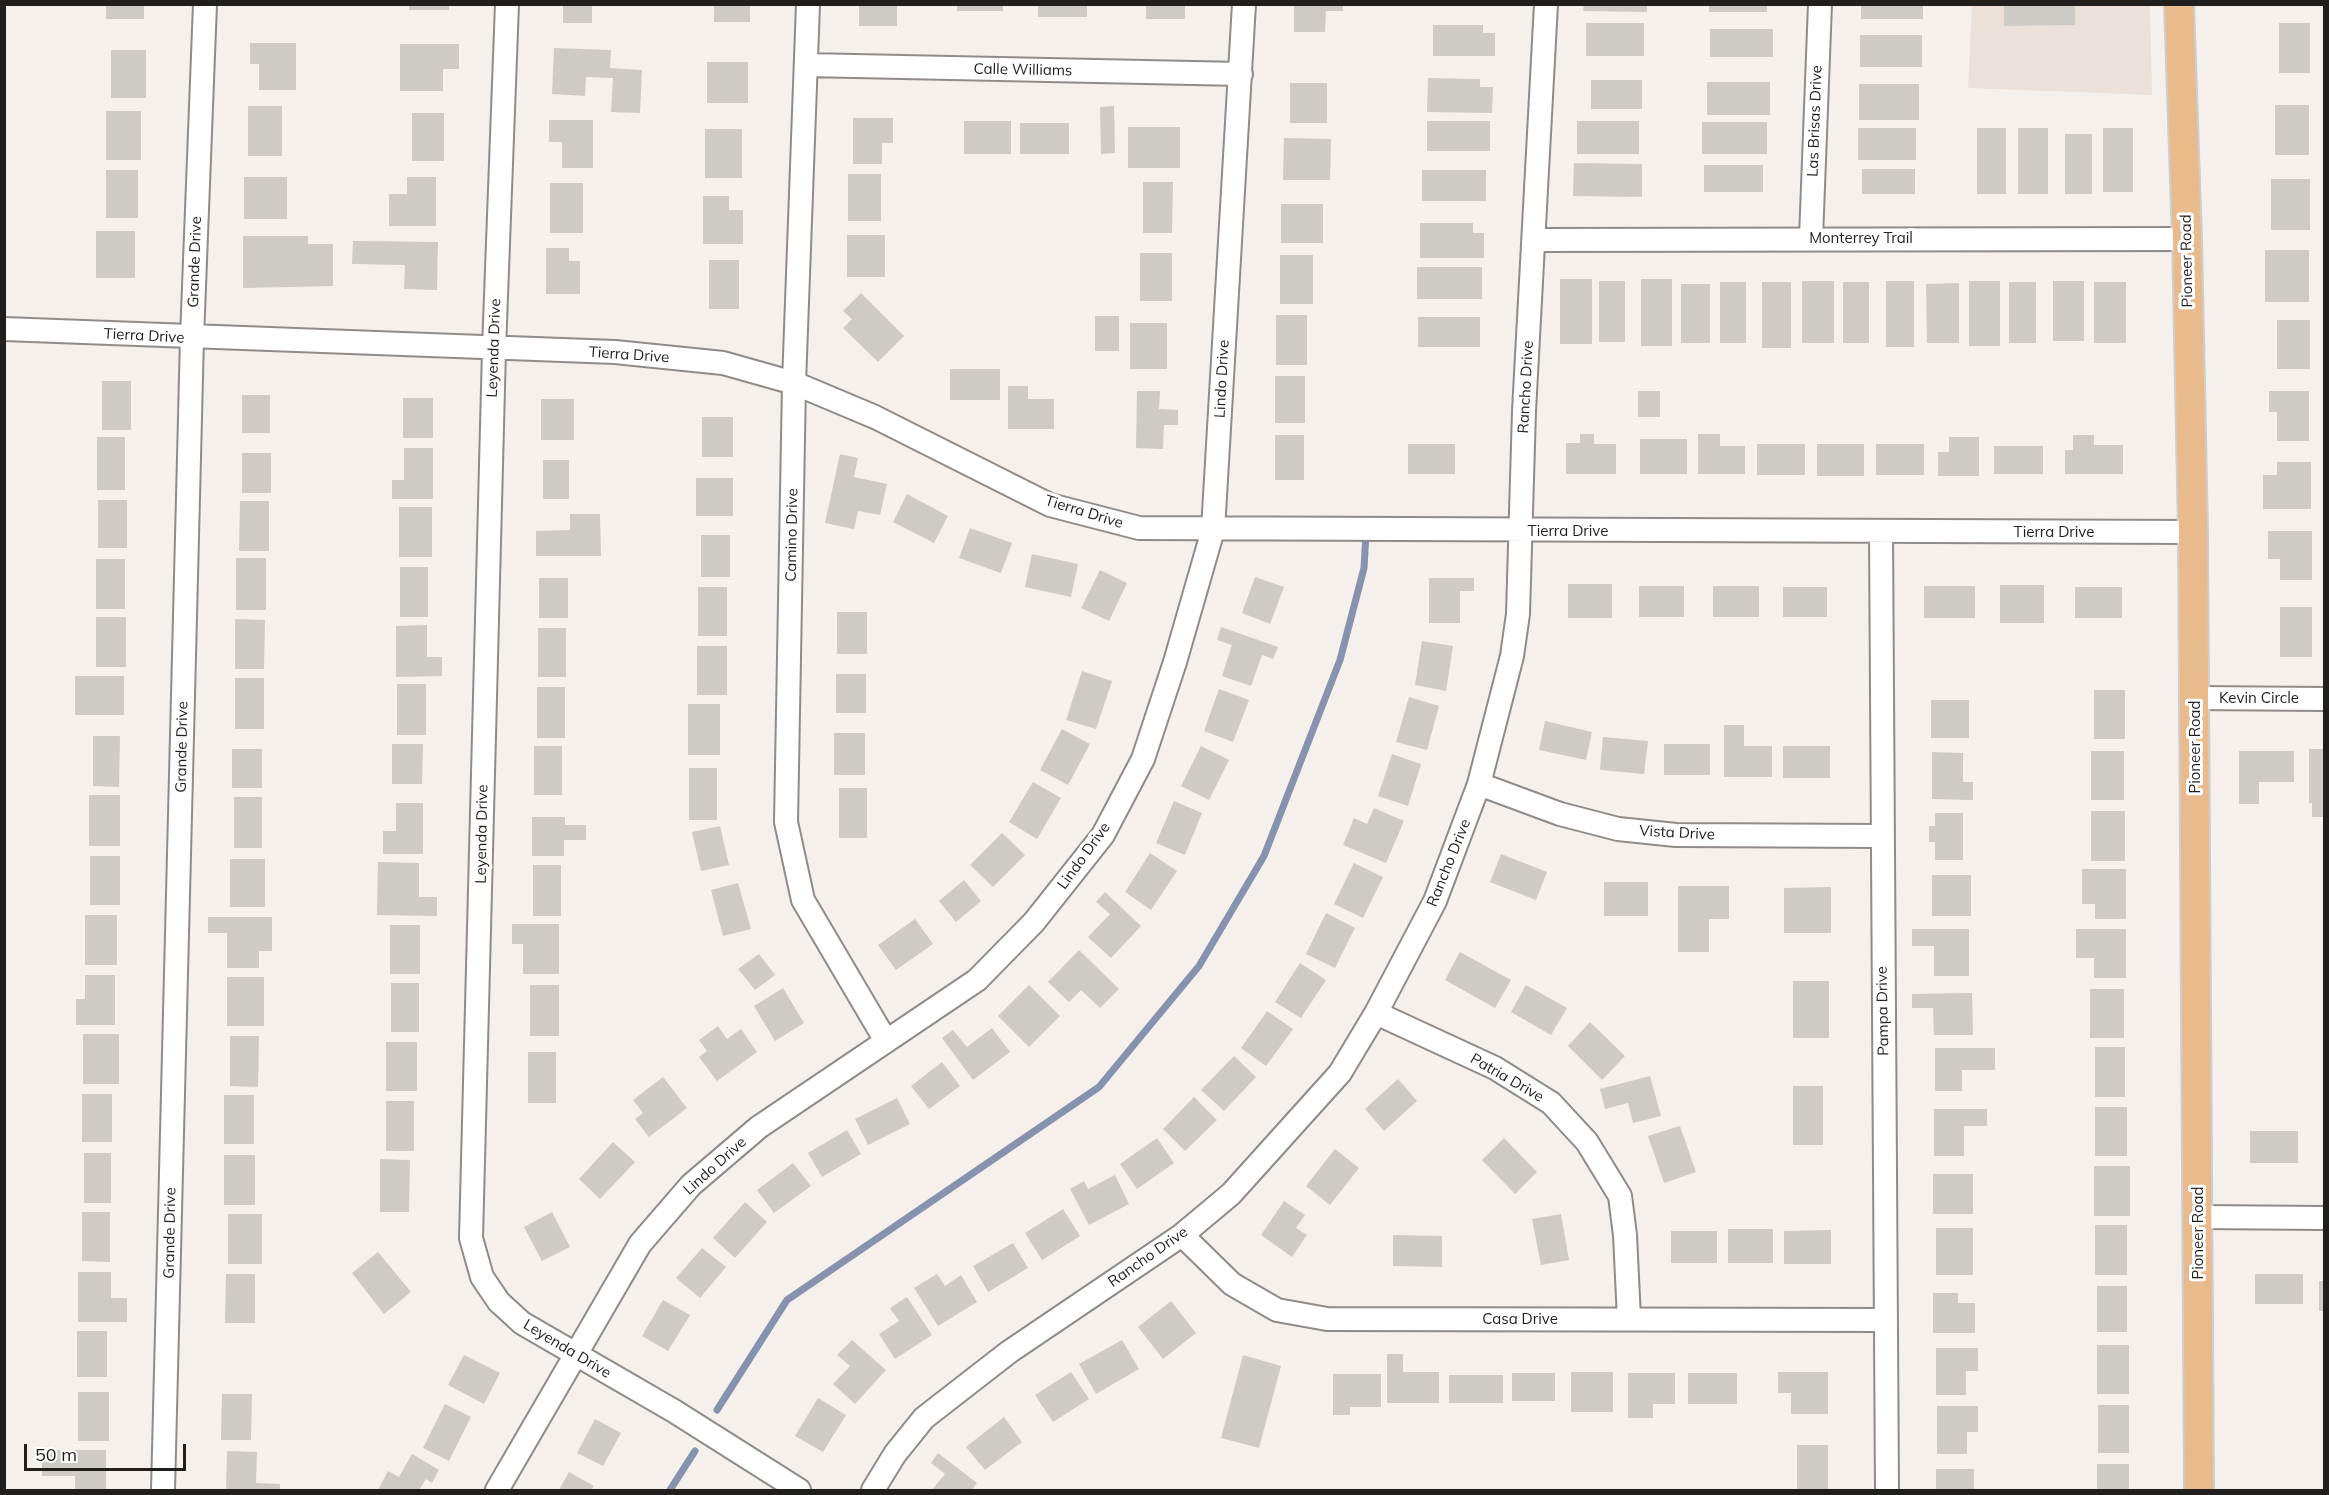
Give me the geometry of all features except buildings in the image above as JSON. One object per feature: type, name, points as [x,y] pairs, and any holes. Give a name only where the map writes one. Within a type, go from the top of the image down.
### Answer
[{"type":"main road","name":"Pioneer Road","points":[[2179,4],[2193,532],[2199,1491]]},
{"type":"street","name":"Grande Drive","points":[[163,1491],[192,338],[205,4]]},
{"type":"street","name":"Leyenda Drive","points":[[507,4],[494,349],[471,1238],[482,1277],[499,1302],[522,1323],[674,1411],[799,1491]]},
{"type":"street","name":"Camino Drive","points":[[808,4],[794,383],[786,822],[803,900],[886,1041]]},
{"type":"street","name":"Lindo Drive","points":[[498,1491],[640,1244],[691,1185],[759,1127],[977,980],[1034,922],[1103,835],[1143,759],[1175,662],[1214,530],[1244,4]]},
{"type":"street","name":"Rancho Drive","points":[[873,1491],[895,1454],[924,1418],[1009,1352],[1182,1235],[1231,1194],[1340,1072],[1376,1013],[1435,901],[1479,784],[1512,656],[1518,614],[1524,411],[1546,4]]},
{"type":"street","name":"Las Brisas Drive","points":[[1811,238],[1820,4]]},
{"type":"street","name":"Calle Williams","points":[[806,65],[1240,74]]},
{"type":"street","name":"Monterrey Trail","points":[[1534,240],[2187,239]]},
{"type":"street","name":"Tierra Drive","points":[[4,329],[192,338],[615,352],[723,363],[794,383],[875,417],[1050,505],[1139,528],[2193,532]]},
{"type":"street","name":"Pampa Drive","points":[[1881,532],[1887,1491]]},
{"type":"street","name":"Kevin Circle","points":[[2194,698],[2325,699]]},
{"type":"street","name":"Vista Drive","points":[[1479,784],[1560,814],[1618,829],[1676,835],[1882,836]]},
{"type":"street","name":"Patria Drive","points":[[1376,1013],[1496,1068],[1551,1103],[1587,1142],[1620,1196],[1625,1235],[1629,1319]]},
{"type":"street","points":[[2198,1217],[2325,1218]]},
{"type":"street","name":"Casa Drive","points":[[1182,1235],[1232,1284],[1277,1310],[1327,1319],[1886,1320]]},
{"type":"shaded area","points":[[1972,5],[2150,5],[2152,95],[1968,88]]},
{"type":"waterway","points":[[717,1410],[787,1300],[1099,1087],[1199,966],[1264,856],[1340,660],[1364,568],[1366,533]]},
{"type":"waterway","points":[[670,1490],[695,1451]]}]
